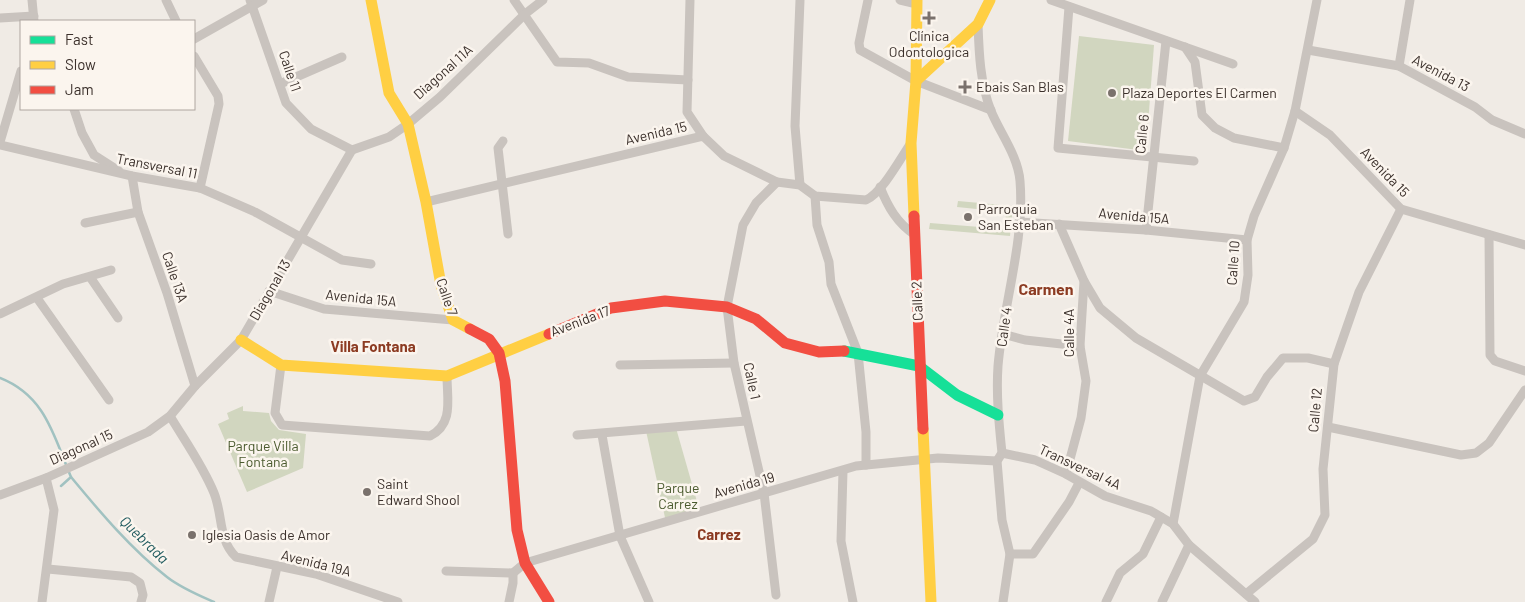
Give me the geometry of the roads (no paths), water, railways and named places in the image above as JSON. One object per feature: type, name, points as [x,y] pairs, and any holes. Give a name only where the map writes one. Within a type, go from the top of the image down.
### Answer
[{"type":"street","points":[[0,18],[34,19],[32,0]]},
{"type":"street","points":[[166,0],[176,20]]},
{"type":"street","points":[[195,38],[251,3],[263,0]]},
{"type":"street","name":"Calle 7","points":[[371,0],[389,93],[408,124],[426,202],[441,285],[453,320],[489,339],[500,353]]},
{"type":"street","points":[[514,0],[557,62],[589,63],[628,77],[688,80]]},
{"type":"street","name":"Diagonal 11A","points":[[352,150],[389,137],[408,124],[415,116],[440,97],[525,14],[543,0]]},
{"type":"street","points":[[690,0],[687,112],[703,136]]},
{"type":"street","points":[[800,0],[795,126],[800,185]]},
{"type":"street","points":[[868,0],[859,43],[860,50],[919,74],[991,110]]},
{"type":"street","points":[[900,0],[917,2]]},
{"type":"street","points":[[919,74],[978,24],[990,0]]},
{"type":"street","points":[[1051,0],[1233,64]]},
{"type":"street","name":"Calle 10","points":[[1172,524],[1200,376],[1244,302],[1248,275],[1247,240],[1254,216],[1284,148],[1295,111],[1317,0]]},
{"type":"street","points":[[1399,66],[1410,0]]},
{"type":"street","name":"Calle 2","points":[[917,2],[919,74],[911,143],[919,366],[926,460],[931,602]]},
{"type":"street","name":"Calle 11","points":[[251,3],[286,103],[311,129],[352,150]]},
{"type":"street","points":[[1069,7],[1058,148],[1194,161]]},
{"type":"street","name":"Calle 4","points":[[978,24],[983,83],[991,110],[1010,150],[1020,179],[1019,222],[998,366],[1002,520],[1010,554],[1003,602]]},
{"type":"street","name":"Calle 6","points":[[1146,230],[1166,40]]},
{"type":"street","points":[[1185,47],[1195,62],[1202,115],[1215,128],[1234,138],[1284,148]]},
{"type":"street","name":"Avenida 13","points":[[1308,50],[1399,66],[1475,107],[1492,120],[1525,134]]},
{"type":"street","points":[[280,84],[342,57]]},
{"type":"street","points":[[195,58],[218,96],[219,104],[200,188]]},
{"type":"street","points":[[0,144],[20,74]]},
{"type":"street","points":[[74,110],[82,132],[94,155],[127,175]]},
{"type":"street","name":"Avenida 15","points":[[1295,111],[1330,135],[1401,208],[1525,245]]},
{"type":"street","name":"Avenida 15","points":[[426,202],[703,136],[724,156],[776,182],[800,185],[815,196]]},
{"type":"street","points":[[503,140],[498,148],[504,183],[508,234]]},
{"type":"street","points":[[866,465],[866,432],[858,353],[831,284],[829,262],[818,225],[815,196],[866,200],[872,198],[911,143]]},
{"type":"street","name":"Transversal 11","points":[[0,144],[127,175],[200,188],[255,212],[300,239]]},
{"type":"street","name":"Diagonal 13","points":[[170,416],[195,386],[241,340],[352,150]]},
{"type":"street","name":"Calle 13A","points":[[127,175],[167,294],[195,386]]},
{"type":"street","name":"Calle 1","points":[[776,182],[756,203],[743,225],[727,306],[734,363],[764,493],[776,595]]},
{"type":"street","points":[[880,187],[897,219],[904,228],[915,235]]},
{"type":"street","name":"Calle 12","points":[[1246,594],[1313,540],[1325,515],[1323,468],[1334,364],[1358,292],[1401,208]]},
{"type":"street","points":[[86,223],[138,212]]},
{"type":"street","name":"Avenida 15A","points":[[1019,222],[1146,230],[1247,240]]},
{"type":"street","name":"Calle 4A","points":[[1059,224],[1084,282],[1080,346],[1086,381],[1081,418],[1066,474]]},
{"type":"street","points":[[1489,235],[1490,355],[1495,362],[1525,371]]},
{"type":"street","points":[[300,239],[342,260],[370,264]]},
{"type":"street","points":[[0,314],[63,284],[111,270]]},
{"type":"street","points":[[90,277],[118,318]]},
{"type":"street","points":[[1084,282],[1100,308],[1136,338],[1244,400],[1255,397],[1267,377],[1283,358],[1308,358],[1334,364]]},
{"type":"street","name":"Avenida 15A","points":[[269,291],[324,309],[453,320]]},
{"type":"street","points":[[36,298],[110,400]]},
{"type":"street","name":"Avenida 17","points":[[241,340],[281,365],[447,376],[611,308],[665,301],[727,306],[756,319],[786,343],[819,352],[858,353],[919,366]]},
{"type":"street","points":[[1003,334],[1025,340],[1080,346]]},
{"type":"street","points":[[500,353],[505,381],[517,530],[525,563],[549,602]]},
{"type":"street","points":[[620,365],[734,363]]},
{"type":"street","points":[[281,365],[275,413],[282,425],[430,436],[440,431],[446,420],[447,376]]},
{"type":"street","points":[[919,366],[957,394],[998,415]]},
{"type":"street","points":[[1328,427],[1461,456],[1476,453],[1489,443],[1525,390]]},
{"type":"street","name":"Diagonal 15","points":[[0,495],[46,478],[148,432],[170,416]]},
{"type":"street","name":"Avenida 19A","points":[[170,416],[215,496],[222,532],[228,550],[236,558],[316,574],[398,602]]},
{"type":"street","points":[[577,435],[602,435],[746,421]]},
{"type":"street","points":[[602,435],[620,536],[649,602]]},
{"type":"street","name":"Transversal 4A","points":[[999,457],[1035,460],[1066,474],[1105,496],[1151,511],[1172,524],[1189,545],[1255,602]]},
{"type":"street","name":"Avenida 19","points":[[513,573],[525,563],[866,465],[938,458],[999,457]]},
{"type":"street","points":[[843,471],[841,541],[853,602]]},
{"type":"street","points":[[42,602],[48,569],[54,510],[46,478]]},
{"type":"street","points":[[1010,554],[1033,554],[1079,483]]},
{"type":"street","points":[[1106,602],[1120,573],[1143,554],[1161,517]]},
{"type":"street","points":[[1162,602],[1189,545]]},
{"type":"street","points":[[269,602],[277,567]]},
{"type":"street","points":[[48,569],[131,577],[140,583],[143,595],[141,602]]},
{"type":"street","points":[[446,571],[513,573],[513,584],[509,602]]},
{"type":"waterway","points":[[0,378],[28,395],[46,419],[71,477],[61,486]]},
{"type":"waterway","name":"Quebrada","points":[[71,477],[116,530],[154,566],[178,585],[214,602]]},
{"type":"place","name":"Clínica Odontologica","points":[[929,18]]},
{"type":"place","name":"Ebais San Blas","points":[[965,87]]},
{"type":"place","name":"Plaza Deportes El Carmen","points":[[1112,93]]},
{"type":"place","name":"Parroquia San Esteban","points":[[968,217]]},
{"type":"place","name":"Saint Edward Shool","points":[[367,492]]},
{"type":"place","name":"Iglesia Oasis de Amor","points":[[192,535]]},
{"type":"district","name":"Carmen","points":[[1046,289]]},
{"type":"district","name":"Villa Fontana","points":[[373,347]]},
{"type":"district","name":"Carrez","points":[[719,535]]},
{"type":"park label","name":"Parque Villa Fontana","points":[[263,454]]},
{"type":"park label","name":"Parque Carrez","points":[[678,496]]}]
